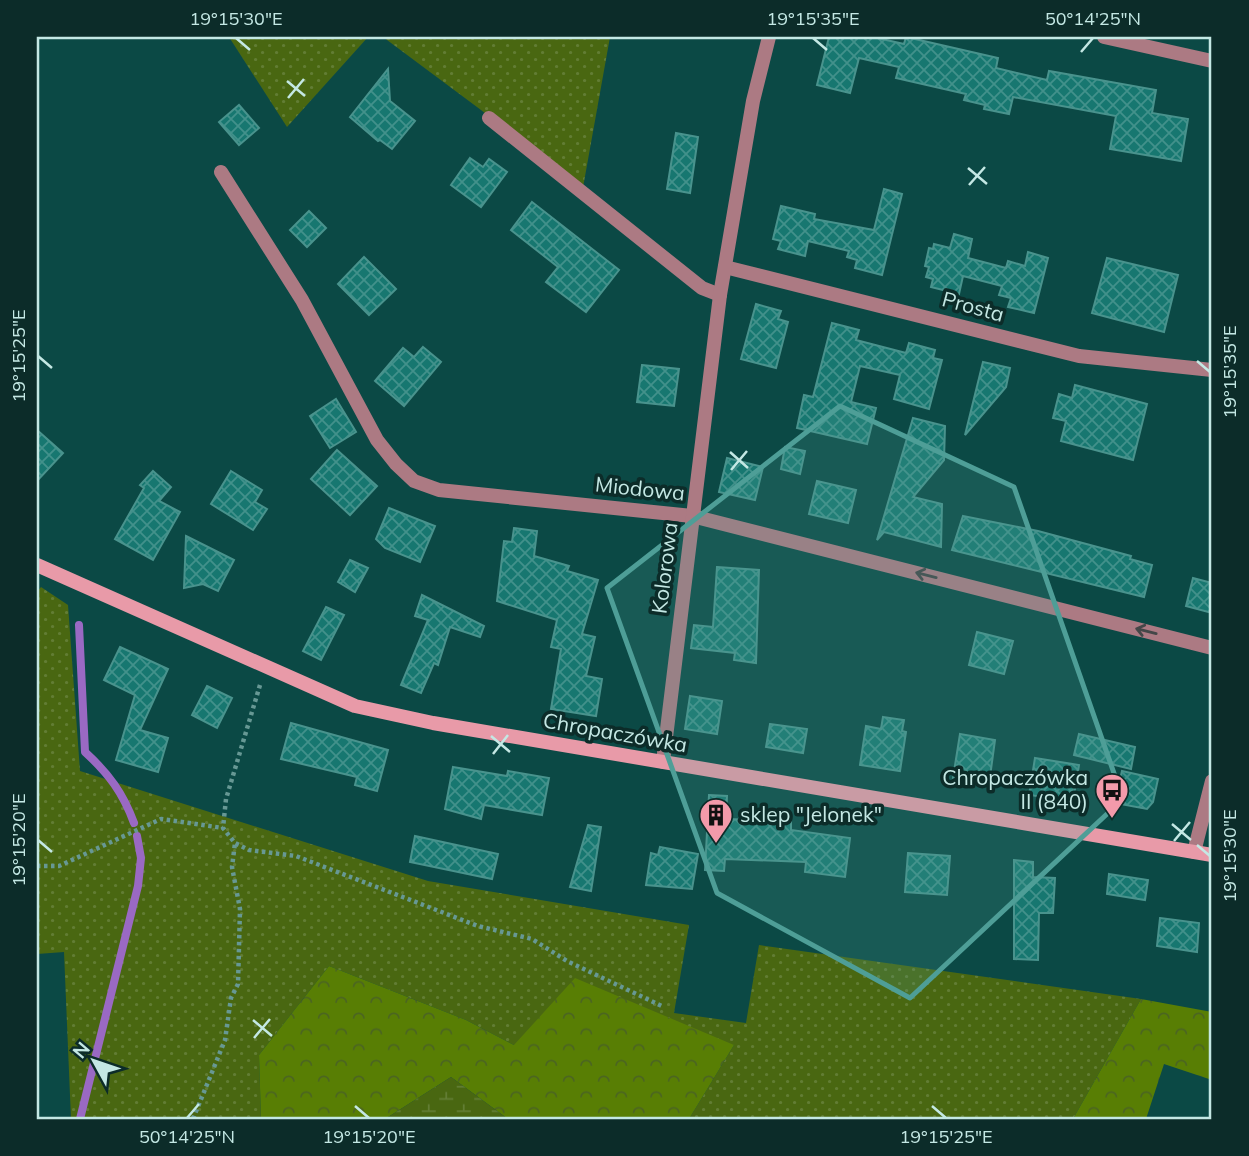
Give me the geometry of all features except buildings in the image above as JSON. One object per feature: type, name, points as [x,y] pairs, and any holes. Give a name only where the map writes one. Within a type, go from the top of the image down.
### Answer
[{"type":"street","name":"Kolorowa","points":[[663,762],[720,295],[753,101],[769,37]]},
{"type":"street","points":[[1104,37],[1212,61]]},
{"type":"street","points":[[489,118],[702,288],[720,295]]},
{"type":"street","name":"Miodowa","points":[[221,172],[302,300],[377,440],[414,481],[439,490],[692,516],[1212,648]]},
{"type":"street","name":"Prosta","points":[[725,267],[865,300],[1079,356],[1212,370]]},
{"type":"street","name":"Chropaczówka","points":[[37,565],[355,706],[433,723],[1212,855]]},
{"type":"street","points":[[1194,852],[1212,781]]},
{"type":"path","points":[[223,828],[226,799],[265,667]]},
{"type":"path","points":[[37,866],[59,866],[161,819],[223,828],[235,843],[249,850],[296,856],[478,926],[532,939],[567,961],[664,1007]]},
{"type":"path","points":[[193,1119],[225,1040],[231,998],[238,984],[240,909],[232,867],[235,843]]},
{"type":"highlighted area","points":[[840,406],[1014,487],[1123,799],[910,998],[717,893],[607,588]]},
{"type":"green space","points":[[229,37],[368,37],[287,127]]},
{"type":"green space","points":[[383,37],[610,37],[582,193],[481,110]]},
{"type":"green space","points":[[41,587],[68,605],[80,771],[428,881],[689,925],[674,1013],[746,1023],[759,945],[1141,999],[1073,1119],[689,1119],[734,1045],[514,1045],[466,1020],[329,966],[259,1055],[261,1119],[71,1119],[64,952],[37,954],[37,592]]},
{"type":"green space","points":[[329,966],[466,1020],[514,1045],[575,978],[734,1045],[689,1119],[508,1119],[451,1077],[385,1119],[261,1119],[259,1055]]},
{"type":"green space","points":[[1141,999],[1212,1012],[1212,1080],[1164,1064],[1146,1119],[1073,1119]]},
{"type":"green space","points":[[451,1077],[508,1119],[385,1119]]},
{"type":"waterway","points":[[79,625],[85,752],[114,784],[134,823]]},
{"type":"waterway","points":[[80,1119],[138,886],[141,858],[137,836]]},
{"type":"place","name":"Chropaczówka II (840)","points":[[1112,820]]},
{"type":"place","name":"sklep \"Jelonek\"","points":[[716,845]]}]
